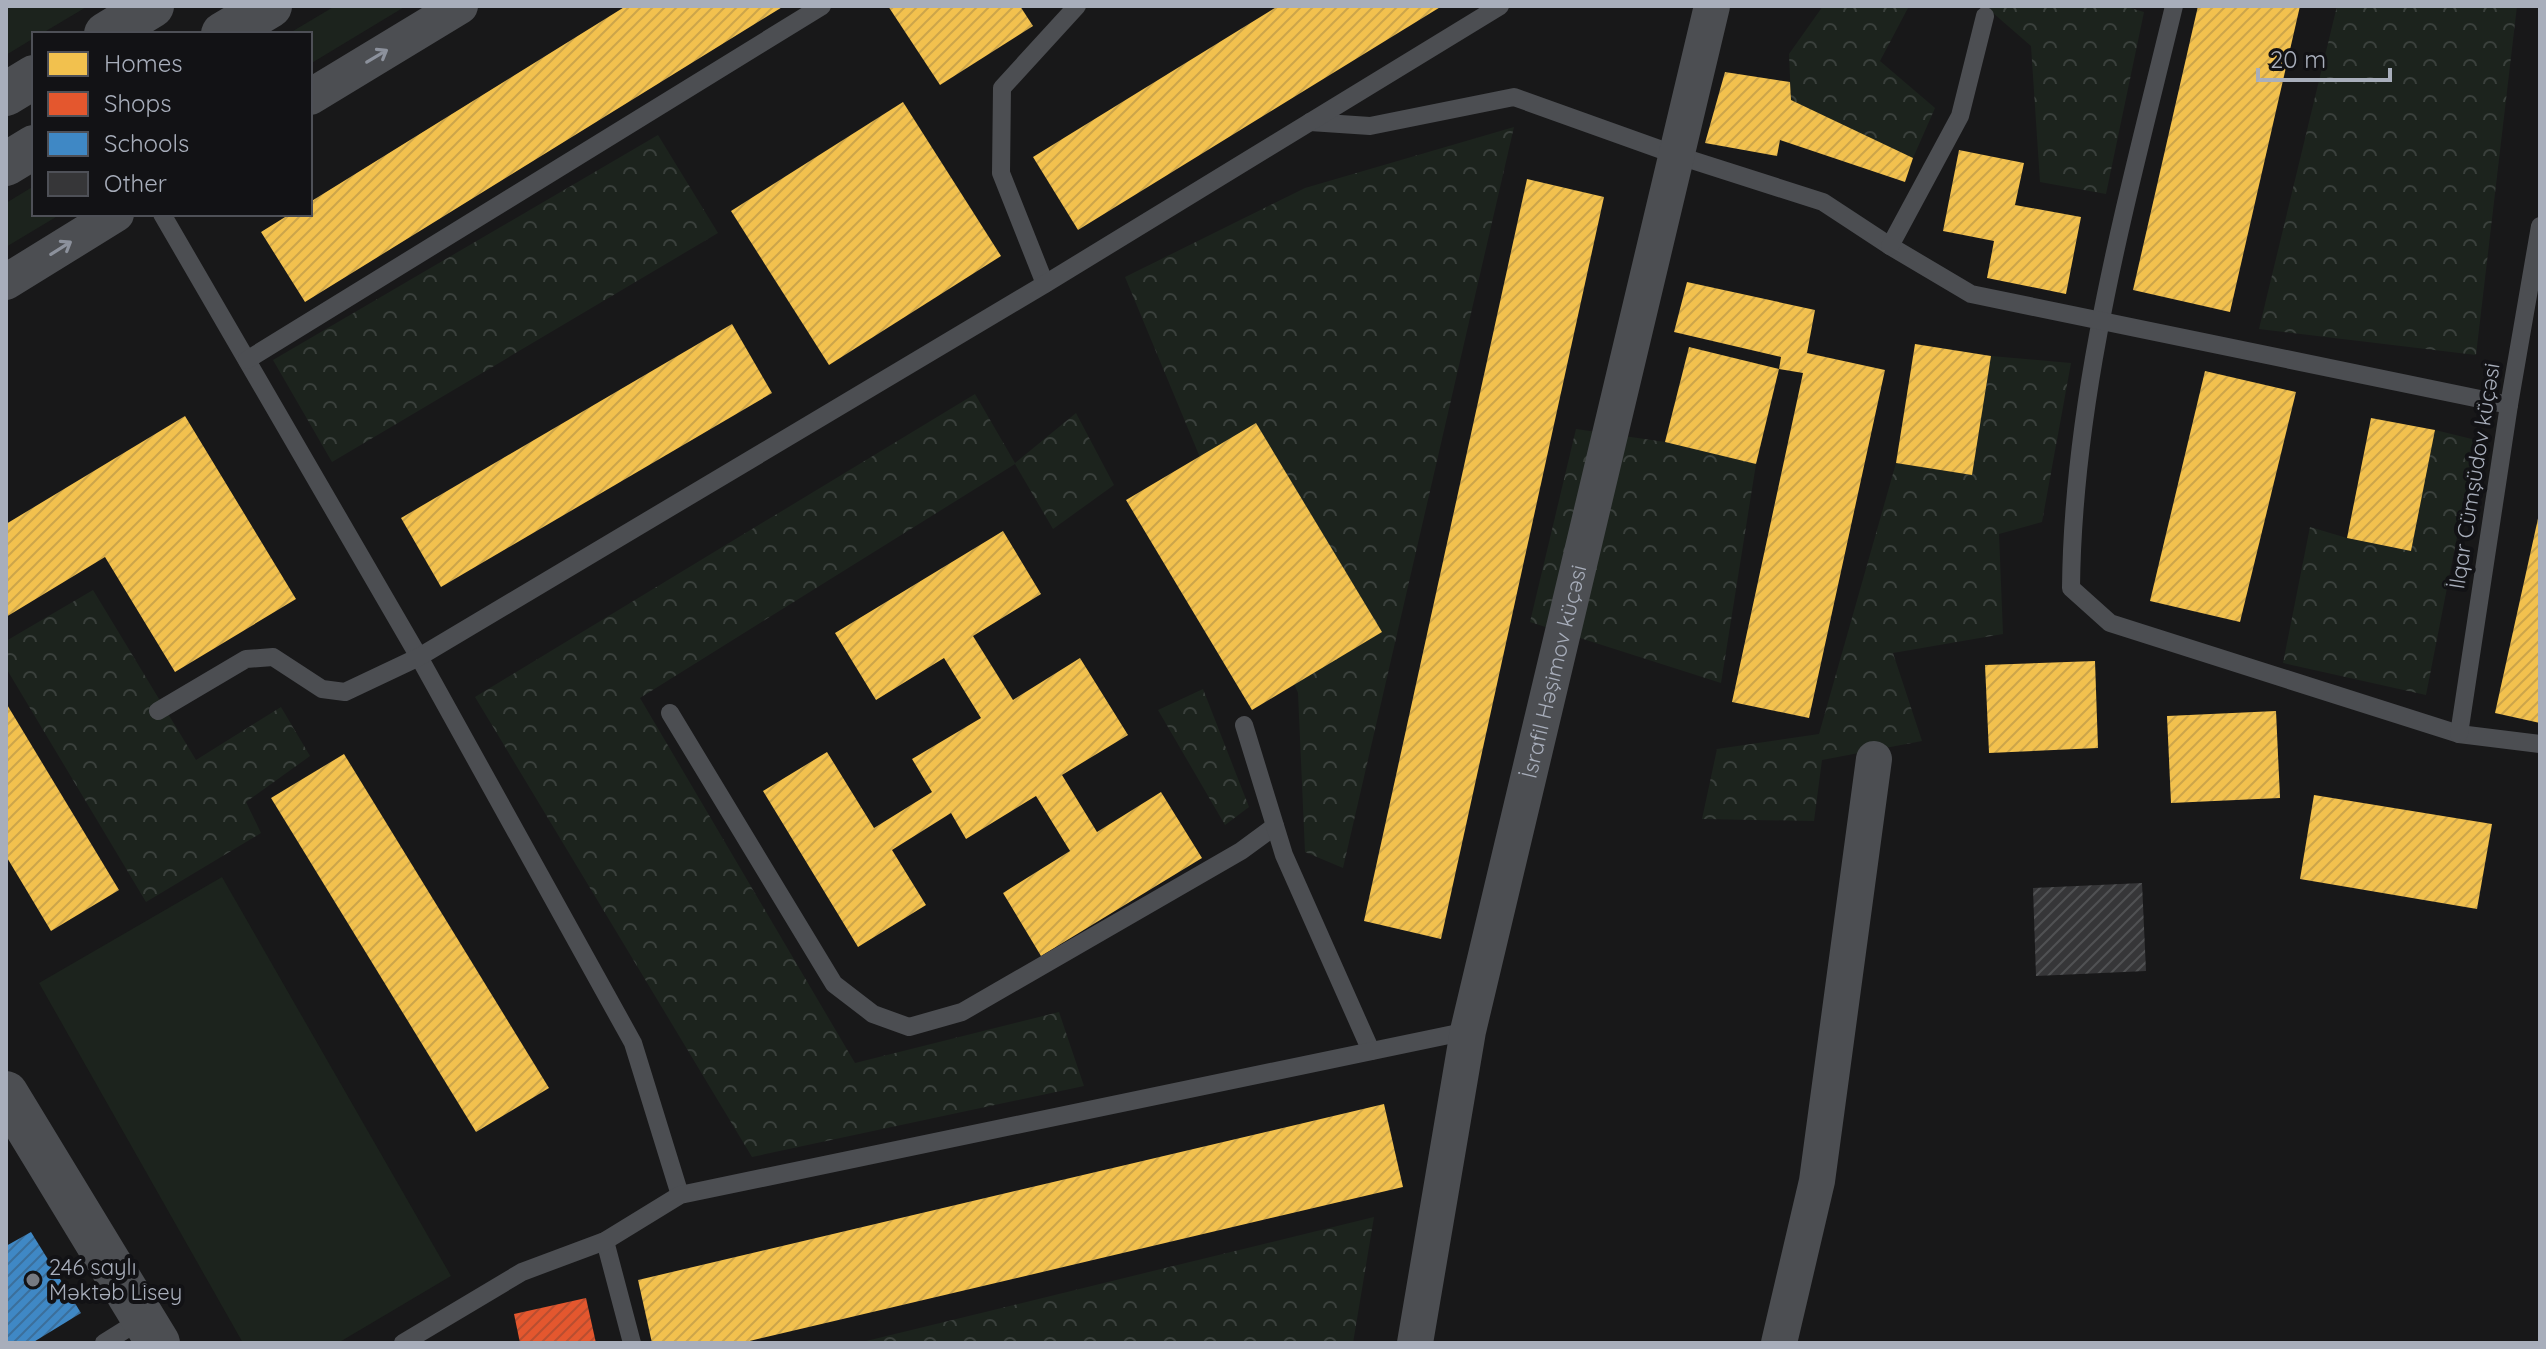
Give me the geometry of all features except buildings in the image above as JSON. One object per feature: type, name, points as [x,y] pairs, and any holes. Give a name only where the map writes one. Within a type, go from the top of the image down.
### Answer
[{"type":"street","points":[[109,32],[152,6]]},
{"type":"street","points":[[226,32],[270,6]]},
{"type":"street","points":[[312,96],[460,6]]},
{"type":"street","name":"İsrafil Həşimov küçəsi","points":[[1415,1343],[1468,1031],[1712,6]]},
{"type":"street","points":[[6,94],[32,78]]},
{"type":"street","points":[[6,164],[32,148]]},
{"type":"street","points":[[6,282],[113,216]]},
{"type":"street","points":[[1779,1343],[1817,1181],[1874,759]]},
{"type":"street","points":[[6,1093],[151,1331]]},
{"type":"lane","points":[[247,360],[822,6]]},
{"type":"lane","points":[[1045,284],[1001,173],[1002,88],[1075,6]]},
{"type":"lane","points":[[158,711],[246,659],[273,657],[322,689],[345,692],[419,657],[1045,284],[1500,6]]},
{"type":"lane","points":[[2174,6],[2099,320],[2071,531],[2071,588],[2110,623],[2459,734],[2540,744]]},
{"type":"lane","points":[[1890,246],[1960,116],[1985,16]]},
{"type":"lane","points":[[1310,122],[1370,126],[1514,97],[1676,155],[1823,202],[1971,294],[2509,405]]},
{"type":"lane","points":[[163,216],[419,657],[633,1043],[680,1195]]},
{"type":"lane","name":"İlqar Cümşüdov küçəsi","points":[[2459,734],[2509,405],[2540,226]]},
{"type":"lane","points":[[670,713],[834,984],[873,1014],[909,1027],[962,1012],[1241,851],[1275,826]]},
{"type":"lane","points":[[1244,725],[1284,855],[1371,1051]]},
{"type":"lane","points":[[403,1343],[522,1272],[605,1241],[680,1195],[1468,1031]]},
{"type":"lane","points":[[605,1241],[632,1343]]},
{"type":"lane","points":[[104,1343],[151,1331]]},
{"type":"green space","points":[[6,6],[88,6],[44,32],[32,32],[32,39],[6,55]]},
{"type":"green space","points":[[335,6],[406,6],[312,63],[312,32],[291,32]]},
{"type":"green space","points":[[1823,6],[1909,6],[1880,61],[1935,108],[1913,158],[1791,100],[1789,54]]},
{"type":"green space","points":[[1985,6],[2124,6],[2144,12],[2106,194],[2040,182],[2031,46]]},
{"type":"green space","points":[[2337,6],[2517,6],[2476,355],[2259,329]]},
{"type":"green space","points":[[1514,127],[1343,868],[1305,852],[1298,693],[1125,277],[1305,188]]},
{"type":"green space","points":[[658,135],[718,233],[332,462],[273,360]]},
{"type":"green space","points":[[32,187],[32,216],[58,216],[6,247],[6,203]]},
{"type":"green space","points":[[1991,356],[2071,363],[2042,522],[1999,534],[2003,634],[1893,653],[1922,741],[1822,760],[1814,821],[1702,819],[1717,749],[1819,734],[1896,463],[1972,475]]},
{"type":"green space","points":[[975,394],[1015,463],[1076,413],[1114,485],[1053,529],[1015,464],[640,698],[855,1063],[1059,1012],[1084,1086],[752,1157],[475,697]]},
{"type":"green space","points":[[1576,429],[1665,442],[1756,464],[1721,683],[1530,622]]},
{"type":"green space","points":[[2435,430],[2476,440],[2426,695],[2283,663],[2310,527],[2411,551]]},
{"type":"green space","points":[[93,590],[196,760],[281,707],[310,756],[246,802],[261,833],[146,902],[6,668],[6,641]]},
{"type":"green space","points":[[1203,689],[1249,807],[1225,825],[1158,710]]},
{"type":"green space","points":[[222,877],[451,1276],[338,1343],[243,1343],[39,983]]},
{"type":"green space","points":[[1374,1217],[1353,1343],[858,1343]]},
{"type":"place","name":"246 saylı Məktəb Lisey","points":[[33,1280]]}]
